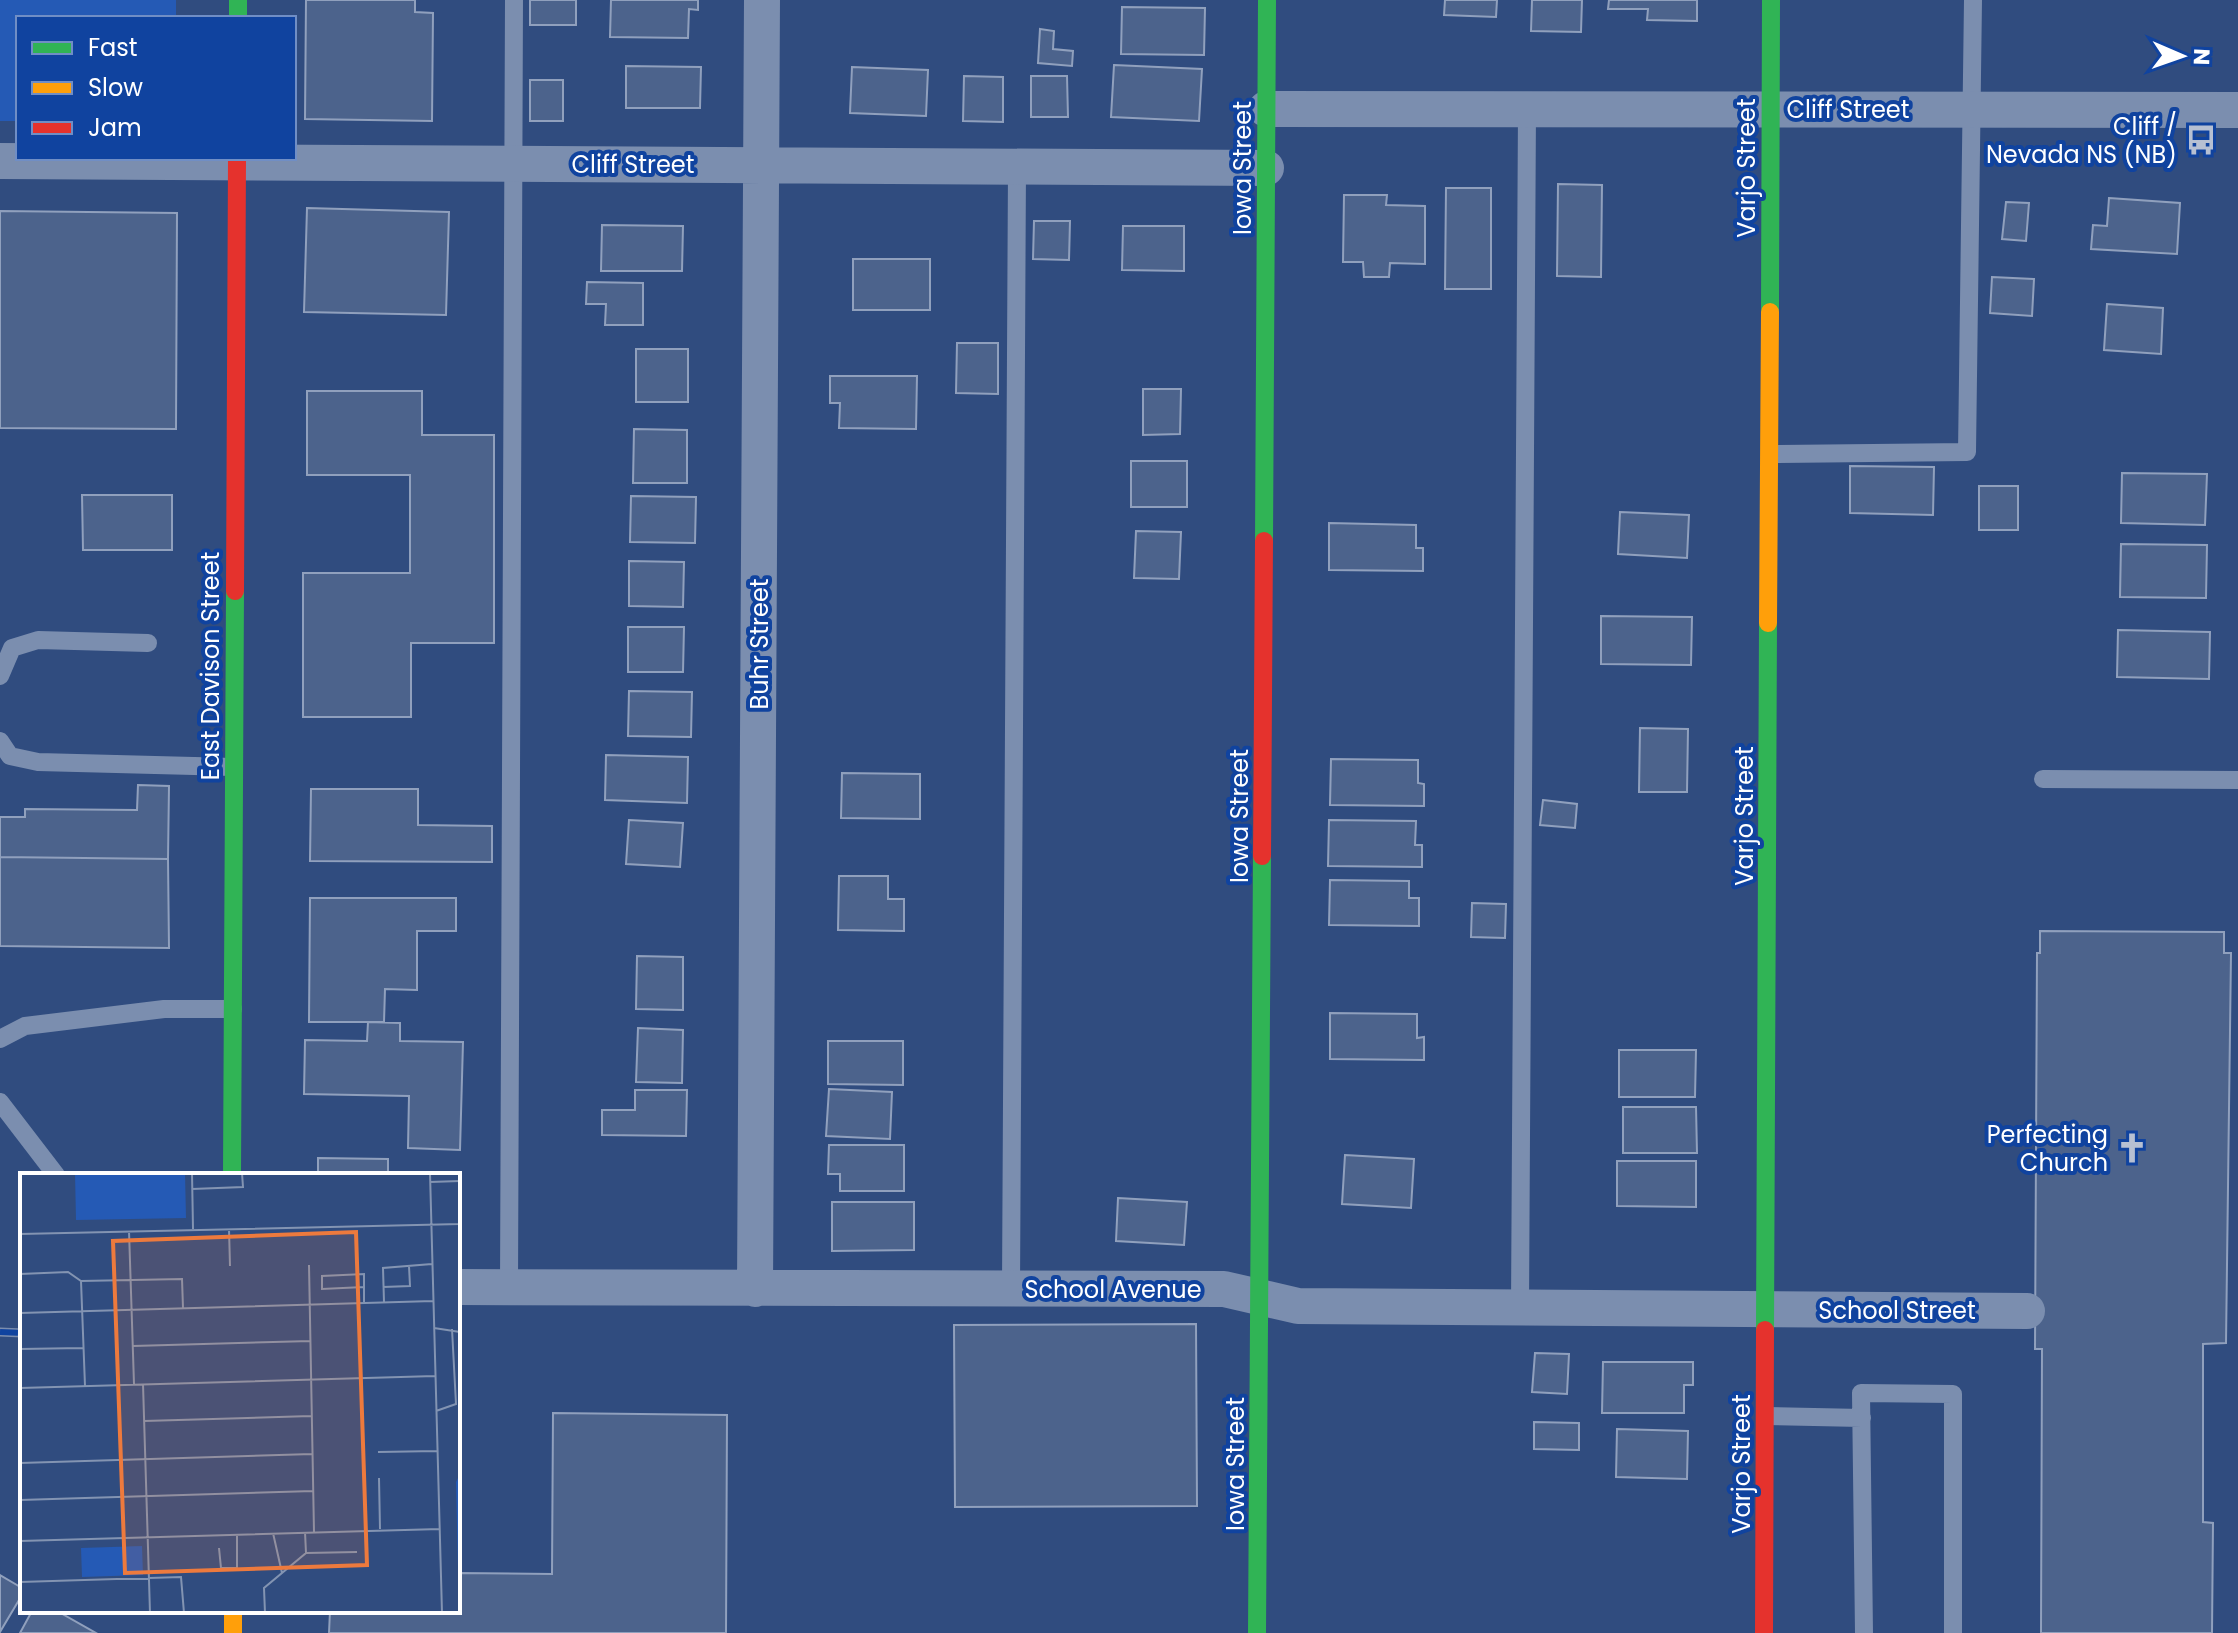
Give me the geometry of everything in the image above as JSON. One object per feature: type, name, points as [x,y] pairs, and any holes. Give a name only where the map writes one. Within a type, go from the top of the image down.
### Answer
[{"type":"street","name":"Buhr Street","points":[[755,1289],[762,0]]},
{"type":"street","name":"Iowa Street","points":[[1257,1633],[1267,0]]},
{"type":"street","name":"Varjo Street","points":[[1764,1633],[1771,0]]},
{"type":"street","name":"Cliff Street","points":[[1266,109],[2238,110]]},
{"type":"street","name":"East Davison Street","points":[[232,1173],[237,160]]},
{"type":"street","name":"Cliff Street","points":[[0,161],[1266,168]]},
{"type":"street","name":"School Avenue","points":[[460,1287],[1224,1289],[1298,1306],[1766,1309]]},
{"type":"street","name":"School Street","points":[[1766,1309],[2027,1311]]},
{"type":"lane","points":[[509,1287],[514,0]]},
{"type":"lane","points":[[1769,454],[1967,452],[1973,0]]},
{"type":"lane","points":[[1520,1307],[1527,109]]},
{"type":"lane","points":[[1011,1289],[1017,167]]},
{"type":"lane","points":[[0,676],[12,648],[38,640],[148,643]]},
{"type":"lane","points":[[0,741],[10,756],[38,762],[233,767]]},
{"type":"lane","points":[[2043,779],[2238,780]]},
{"type":"lane","points":[[0,1039],[25,1026],[164,1009],[233,1009]]},
{"type":"lane","points":[[0,1102],[54,1173]]},
{"type":"lane","points":[[1864,1633],[1861,1393],[1953,1394],[1953,1633]]},
{"type":"lane","points":[[1765,1416],[1862,1418]]},
{"type":"shaded area","points":[[0,0],[176,0],[176,16],[16,16],[16,121],[0,121]]},
{"type":"building","points":[[306,0],[415,0],[415,12],[433,13],[432,121],[305,119]]},
{"type":"building","points":[[530,0],[576,0],[576,25],[530,25]]},
{"type":"building","points":[[611,0],[698,0],[698,10],[689,9],[688,38],[610,37]]},
{"type":"building","points":[[1445,0],[1497,0],[1496,17],[1444,15]]},
{"type":"building","points":[[1532,0],[1582,0],[1581,32],[1531,31]]},
{"type":"building","points":[[1609,0],[1697,0],[1697,21],[1647,20],[1648,9],[1608,9]]},
{"type":"building","points":[[1122,7],[1205,8],[1204,55],[1121,54]]},
{"type":"building","points":[[1040,29],[1054,31],[1053,49],[1073,51],[1072,66],[1038,63]]},
{"type":"building","points":[[1114,65],[1202,69],[1199,121],[1111,117]]},
{"type":"building","points":[[626,66],[701,67],[700,108],[626,108]]},
{"type":"building","points":[[852,67],[928,70],[926,116],[850,113]]},
{"type":"building","points":[[964,76],[1003,77],[1003,122],[963,121]]},
{"type":"building","points":[[1031,76],[1067,76],[1068,117],[1031,117]]},
{"type":"building","points":[[530,80],[563,80],[563,121],[530,121]]},
{"type":"building","points":[[1558,184],[1602,185],[1601,277],[1557,276]]},
{"type":"building","points":[[1446,188],[1491,188],[1491,289],[1445,289]]},
{"type":"building","points":[[1344,195],[1387,195],[1386,205],[1425,206],[1425,264],[1390,263],[1389,277],[1364,277],[1363,262],[1343,262]]},
{"type":"building","points":[[2109,198],[2180,203],[2177,254],[2091,249],[2093,225],[2107,226]]},
{"type":"building","points":[[2006,202],[2029,203],[2026,241],[2002,239]]},
{"type":"building","points":[[307,208],[449,212],[446,315],[304,312]]},
{"type":"building","points":[[0,211],[177,213],[176,429],[0,428]]},
{"type":"building","points":[[1034,221],[1070,221],[1069,260],[1033,259]]},
{"type":"building","points":[[602,225],[683,226],[682,271],[601,271]]},
{"type":"building","points":[[1123,226],[1184,226],[1184,271],[1122,270]]},
{"type":"building","points":[[853,259],[930,259],[930,310],[853,310]]},
{"type":"building","points":[[1992,277],[2034,279],[2032,316],[1990,313]]},
{"type":"building","points":[[587,282],[643,283],[643,325],[605,325],[606,304],[586,304]]},
{"type":"building","points":[[2107,304],[2163,308],[2161,354],[2104,350]]},
{"type":"building","points":[[957,343],[998,343],[998,394],[956,393]]},
{"type":"building","points":[[636,349],[688,349],[688,402],[636,402]]},
{"type":"building","points":[[830,376],[917,376],[916,429],[839,428],[840,403],[830,403]]},
{"type":"building","points":[[1143,389],[1181,389],[1180,434],[1143,435]]},
{"type":"building","points":[[307,391],[422,391],[422,435],[494,435],[494,643],[411,643],[411,717],[303,717],[303,573],[410,573],[410,475],[307,475]]},
{"type":"building","points":[[634,429],[687,430],[687,483],[633,483]]},
{"type":"building","points":[[1131,461],[1187,461],[1187,507],[1131,507]]},
{"type":"building","points":[[1850,466],[1934,467],[1933,515],[1850,513]]},
{"type":"building","points":[[2122,473],[2207,474],[2205,525],[2121,523]]},
{"type":"building","points":[[1979,486],[2018,486],[2018,530],[1979,530]]},
{"type":"building","points":[[82,495],[172,495],[172,550],[83,550]]},
{"type":"building","points":[[631,496],[696,497],[695,543],[630,542]]},
{"type":"building","points":[[1620,512],[1689,515],[1687,558],[1618,554]]},
{"type":"building","points":[[1329,523],[1416,525],[1416,548],[1423,548],[1423,571],[1329,570]]},
{"type":"building","points":[[1136,531],[1181,532],[1179,579],[1134,578]]},
{"type":"building","points":[[2121,544],[2207,545],[2206,598],[2120,597]]},
{"type":"building","points":[[629,561],[684,562],[683,607],[629,606]]},
{"type":"building","points":[[1601,616],[1692,617],[1691,665],[1601,664]]},
{"type":"building","points":[[628,627],[684,627],[683,672],[628,672]]},
{"type":"building","points":[[2118,630],[2210,632],[2209,679],[2117,677]]},
{"type":"building","points":[[629,691],[692,692],[691,737],[628,736]]},
{"type":"building","points":[[1640,728],[1688,729],[1687,792],[1639,792]]},
{"type":"building","points":[[606,755],[688,757],[687,803],[605,800]]},
{"type":"building","points":[[1331,759],[1418,760],[1418,783],[1424,784],[1424,806],[1330,805]]},
{"type":"building","points":[[842,773],[920,774],[920,819],[841,818]]},
{"type":"building","points":[[138,785],[169,786],[168,859],[0,857],[0,817],[25,817],[25,809],[137,810]]},
{"type":"building","points":[[311,789],[418,789],[418,825],[492,826],[492,862],[310,861]]},
{"type":"building","points":[[1543,800],[1577,804],[1575,828],[1540,825]]},
{"type":"building","points":[[629,820],[683,823],[680,867],[626,864]]},
{"type":"building","points":[[1329,820],[1416,821],[1415,845],[1422,845],[1422,867],[1328,866]]},
{"type":"building","points":[[0,857],[168,859],[169,948],[0,946]]},
{"type":"building","points":[[839,876],[888,876],[888,899],[904,899],[904,931],[838,930]]},
{"type":"building","points":[[1330,880],[1409,881],[1409,898],[1419,898],[1419,926],[1329,925]]},
{"type":"building","points":[[310,898],[456,898],[456,931],[417,931],[417,990],[385,989],[384,1022],[309,1022]]},
{"type":"building","points":[[1472,903],[1506,904],[1505,938],[1471,937]]},
{"type":"building","name":"Perfecting Church","points":[[2040,931],[2224,932],[2224,953],[2231,953],[2226,1343],[2203,1344],[2203,1522],[2213,1523],[2212,1633],[2041,1633],[2042,1349],[2035,1349],[2037,953],[2040,953]]},
{"type":"building","points":[[637,956],[683,957],[683,1010],[636,1009]]},
{"type":"building","points":[[1330,1013],[1417,1014],[1417,1038],[1424,1037],[1424,1060],[1330,1059]]},
{"type":"building","points":[[368,1022],[400,1023],[400,1041],[463,1042],[460,1150],[408,1148],[409,1096],[304,1094],[305,1040],[367,1041]]},
{"type":"building","points":[[638,1028],[683,1030],[682,1083],[636,1082]]},
{"type":"building","points":[[828,1041],[903,1041],[903,1085],[828,1084]]},
{"type":"building","points":[[1619,1050],[1696,1050],[1695,1097],[1619,1097]]},
{"type":"building","points":[[829,1089],[892,1092],[890,1139],[826,1136]]},
{"type":"building","points":[[635,1090],[687,1090],[686,1136],[602,1135],[602,1110],[635,1110]]},
{"type":"building","points":[[1623,1107],[1696,1107],[1697,1153],[1623,1153]]},
{"type":"building","points":[[829,1145],[904,1145],[904,1191],[840,1191],[840,1174],[828,1174]]},
{"type":"building","points":[[1345,1155],[1414,1159],[1411,1208],[1342,1204]]},
{"type":"building","points":[[318,1158],[388,1159],[388,1173],[318,1173]]},
{"type":"building","points":[[1617,1161],[1696,1161],[1696,1207],[1617,1206]]},
{"type":"building","points":[[1118,1198],[1187,1202],[1184,1245],[1116,1241]]},
{"type":"building","points":[[832,1202],[914,1202],[914,1250],[832,1251]]},
{"type":"building","points":[[1196,1324],[1197,1506],[955,1507],[954,1325]]},
{"type":"building","points":[[1535,1353],[1569,1354],[1567,1394],[1532,1392]]},
{"type":"building","points":[[1603,1362],[1693,1362],[1693,1385],[1684,1385],[1684,1413],[1602,1413]]},
{"type":"building","points":[[553,1413],[727,1415],[726,1633],[329,1633],[330,1613],[460,1613],[460,1573],[552,1574]]},
{"type":"building","points":[[1534,1422],[1579,1423],[1579,1450],[1534,1449]]},
{"type":"building","points":[[1617,1429],[1688,1431],[1687,1479],[1616,1477]]},
{"type":"building","points":[[0,1575],[20,1587],[20,1598],[0,1632]]},
{"type":"building","points":[[31,1613],[61,1613],[96,1633],[20,1633]]},
{"type":"railway","points":[[0,1332],[20,1333]]},
{"type":"traffic: fast","points":[[238,0],[238,16]]},
{"type":"traffic: fast","points":[[1264,541],[1267,0]]},
{"type":"traffic: fast","points":[[1770,312],[1771,0]]},
{"type":"traffic: fast","points":[[232,1173],[235,591]]},
{"type":"traffic: fast","points":[[1765,1330],[1768,623]]},
{"type":"traffic: fast","points":[[1257,1633],[1262,856]]},
{"type":"traffic: slow","points":[[1768,623],[1770,312]]},
{"type":"traffic: slow","points":[[233,1613],[233,1633]]},
{"type":"traffic: jam","points":[[235,591],[237,160]]},
{"type":"traffic: jam","points":[[1262,856],[1264,541]]},
{"type":"traffic: jam","points":[[1764,1633],[1765,1330]]},
{"type":"place","name":"Cliff / Nevada NS (NB)","points":[[2201,140]]},
{"type":"place","name":"Perfecting Church","points":[[2132,1148]]}]
